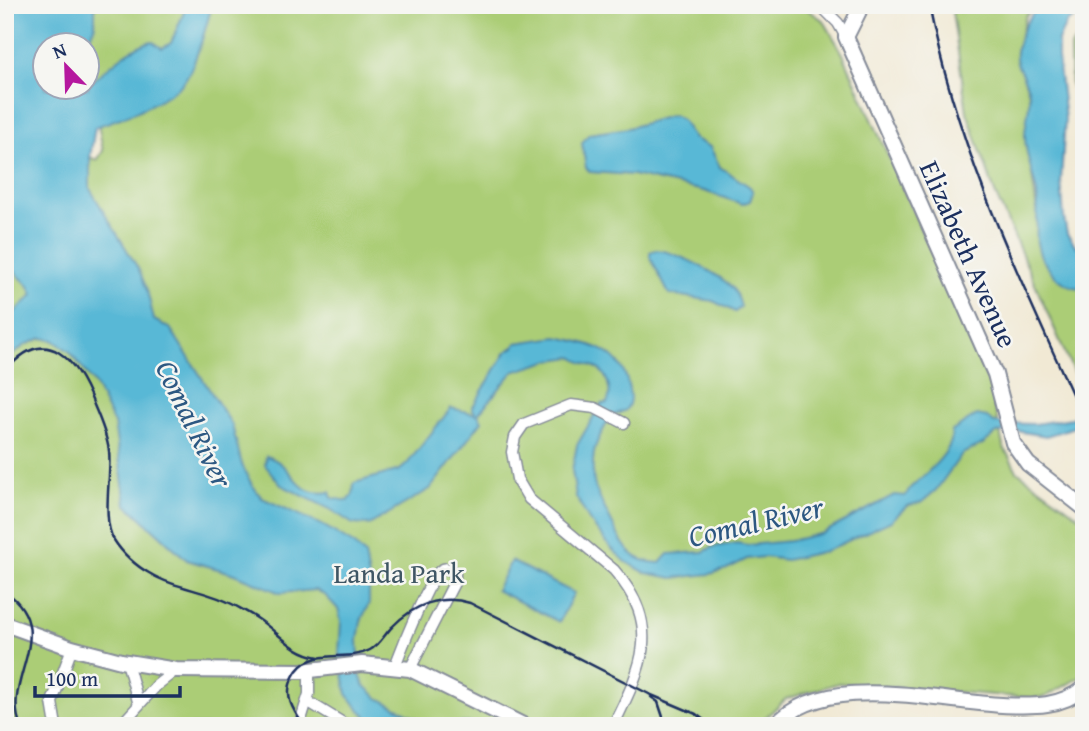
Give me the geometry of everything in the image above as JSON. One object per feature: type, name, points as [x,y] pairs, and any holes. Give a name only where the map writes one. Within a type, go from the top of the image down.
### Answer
[{"type":"street","name":"Elizabeth Avenue","points":[[820,5],[838,23],[846,37],[995,374],[1013,443],[1028,464],[1084,508]]},
{"type":"street","points":[[846,37],[862,5]]},
{"type":"street","points":[[614,726],[642,660],[644,636],[640,609],[614,570],[529,499],[517,479],[512,460],[515,437],[524,424],[570,405],[595,408],[624,423]]},
{"type":"street","points":[[395,666],[410,627],[438,573],[443,569],[451,569],[455,574],[455,581],[410,669]]},
{"type":"street","points":[[5,624],[72,648],[127,662],[176,670],[309,670],[362,664],[395,666],[410,669],[525,726]]},
{"type":"street","points":[[56,726],[52,702],[72,648]]},
{"type":"street","points":[[127,662],[139,705]]},
{"type":"street","points":[[120,726],[157,685],[176,670]]},
{"type":"street","points":[[299,726],[307,701],[309,670]]},
{"type":"street","points":[[775,726],[800,705],[827,696],[874,694],[1041,707],[1077,694],[1084,688]]},
{"type":"street","points":[[307,701],[348,726]]},
{"type":"green space","name":"Landa Park","points":[[91,5],[801,5],[824,21],[843,54],[990,385],[1003,446],[1017,471],[1084,520],[1084,675],[1045,697],[1032,698],[839,683],[786,699],[756,726],[5,726],[5,124],[97,160],[103,151],[93,102],[102,102],[102,32],[85,32]]},
{"type":"green space","points":[[951,5],[1040,5],[1026,15],[1016,52],[1029,94],[1031,168],[1044,247],[1084,282],[1084,396],[995,193],[967,112]]},
{"type":"green space","points":[[1084,32],[1084,105],[1071,86],[1070,47]]},
{"type":"water","name":"Comal River","points":[[5,5],[92,5],[95,8],[95,25],[92,32],[32,32],[32,102],[102,102],[102,73],[143,44],[152,41],[162,48],[171,43],[187,5],[212,5],[194,61],[179,87],[139,110],[95,127],[90,157],[90,189],[139,270],[154,320],[170,328],[232,425],[242,465],[262,498],[324,526],[355,545],[365,555],[369,603],[361,621],[358,640],[360,675],[364,685],[378,698],[428,724],[467,723],[484,726],[376,725],[347,694],[339,654],[341,621],[338,609],[326,596],[316,590],[280,593],[235,574],[187,560],[126,504],[114,424],[95,385],[70,352],[53,340],[42,338],[25,345],[5,361],[5,321],[33,295],[29,286],[5,262]]},
{"type":"water","points":[[1041,5],[1084,5],[1084,13],[1067,22],[1058,40],[1058,58],[1065,119],[1061,181],[1064,218],[1067,234],[1076,246],[1084,248],[1084,288],[1068,285],[1053,274],[1047,267],[1037,243],[1037,194],[1025,143],[1029,93],[1016,52],[1025,26]]},
{"type":"water","points":[[673,115],[682,120],[693,138],[710,147],[720,167],[750,187],[753,192],[750,201],[742,204],[704,191],[633,175],[590,172],[586,168],[582,143],[589,134],[628,128]]},
{"type":"water","points":[[656,250],[683,258],[721,278],[730,285],[741,307],[735,312],[713,301],[669,294],[650,257],[650,252]]},
{"type":"water","points":[[557,337],[602,350],[619,363],[624,373],[629,404],[626,410],[610,417],[599,439],[594,452],[593,478],[621,541],[632,554],[649,562],[660,563],[668,554],[703,552],[713,547],[737,543],[748,545],[790,541],[823,533],[894,495],[906,496],[910,488],[944,454],[949,446],[951,432],[977,415],[987,417],[994,423],[1035,424],[1072,418],[1084,407],[1084,424],[1046,436],[1016,431],[997,433],[983,444],[962,454],[936,490],[922,502],[907,506],[891,521],[826,551],[786,560],[764,557],[747,559],[710,574],[673,578],[646,573],[626,562],[589,520],[576,497],[572,470],[577,445],[601,404],[607,403],[609,388],[603,373],[573,357],[551,360],[513,372],[478,414],[482,421],[430,489],[369,525],[353,524],[330,509],[281,485],[265,465],[266,456],[284,466],[301,486],[308,490],[330,492],[332,498],[348,501],[353,494],[354,483],[400,470],[407,464],[451,408],[476,414],[472,408],[506,352],[516,343]]},
{"type":"water","points":[[511,561],[574,593],[559,622],[496,590]]},
{"type":"railway","points":[[929,5],[941,60],[974,166],[1015,268],[1084,420]]},
{"type":"railway","points":[[5,372],[20,357],[34,349],[47,348],[59,352],[79,374],[99,416],[108,445],[110,461],[107,509],[110,531],[117,545],[130,559],[159,578],[234,605],[258,619],[294,648],[319,657]]},
{"type":"railway","points":[[5,591],[21,607],[29,623],[30,640],[18,692],[17,709],[21,726]]},
{"type":"railway","points":[[304,726],[289,697],[290,684],[299,667],[317,658],[360,654],[370,650],[400,619],[418,607],[448,600],[470,603],[649,694],[696,714],[712,726]]},
{"type":"railway","points":[[651,697],[658,702],[666,726]]}]
